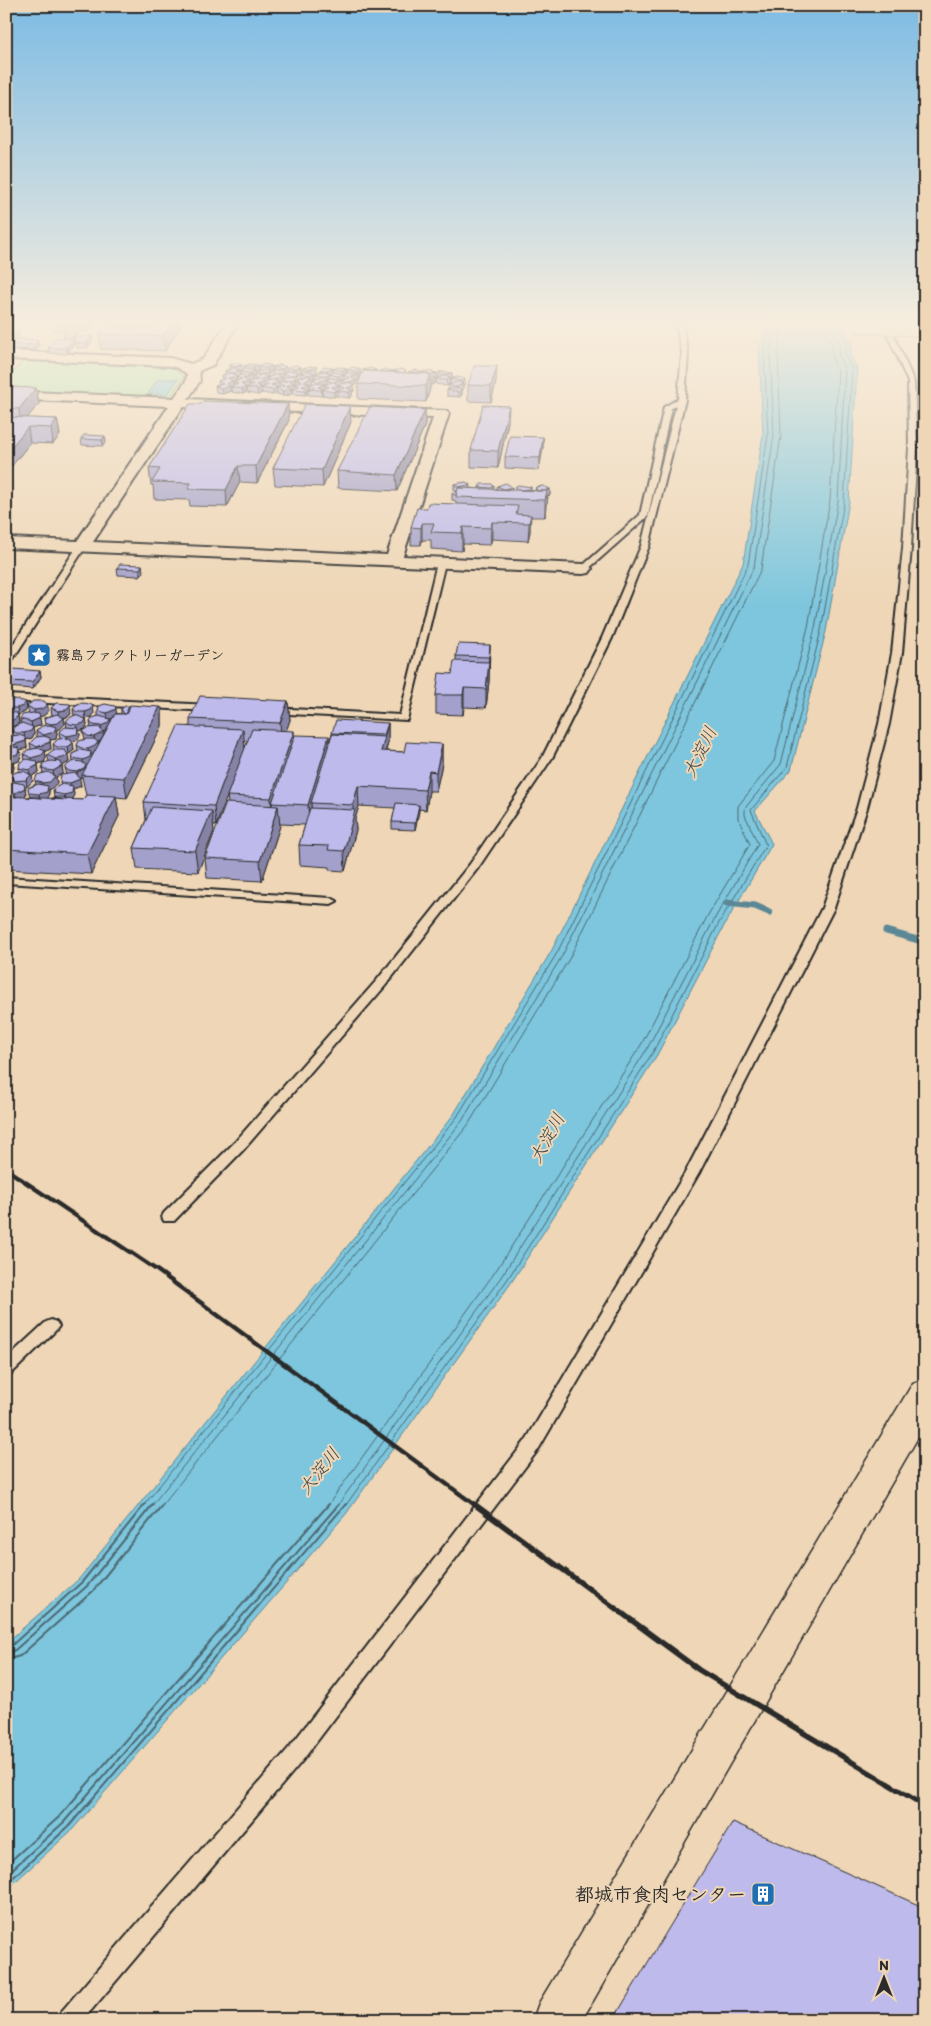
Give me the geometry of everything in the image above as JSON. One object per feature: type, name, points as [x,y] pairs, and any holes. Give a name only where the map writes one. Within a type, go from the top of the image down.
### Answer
[{"type":"street","points":[[82,546],[169,419]]},
{"type":"street","points":[[393,560],[440,419]]},
{"type":"street","points":[[6,542],[583,569]]},
{"type":"street","points":[[556,2020],[925,1393]]},
{"type":"lane","points":[[583,569],[644,516],[665,419]]},
{"type":"lane","points":[[169,1217],[240,1145],[381,983],[474,866],[547,758],[607,638],[645,546],[676,419]]},
{"type":"lane","points":[[69,2020],[295,1755],[532,1445],[692,1173],[828,908],[862,808],[884,724],[897,652],[908,541],[913,448],[912,419]]},
{"type":"lane","points":[[6,662],[82,546]]},
{"type":"lane","points":[[265,711],[404,718],[441,563]]},
{"type":"lane","points":[[6,698],[225,709]]},
{"type":"lane","points":[[6,880],[331,900]]},
{"type":"lane","points":[[6,1369],[52,1326]]},
{"type":"water","name":"大淀川","points":[[762,419],[854,419],[849,502],[826,631],[791,770],[755,811],[772,844],[725,924],[657,1055],[511,1283],[346,1514],[72,1830],[6,1890],[6,1643],[79,1579],[454,1114],[552,950],[743,564],[763,434]]},
{"type":"building","points":[[6,419],[57,419],[51,428],[28,427],[6,453]]},
{"type":"building","points":[[181,419],[280,419],[256,466],[238,466],[226,490],[188,489],[191,483],[152,482],[160,469],[149,468]]},
{"type":"building","points":[[298,419],[345,419],[322,470],[273,468]]},
{"type":"building","points":[[364,419],[421,419],[396,475],[337,471]]},
{"type":"building","points":[[479,419],[506,419],[498,451],[471,450]]},
{"type":"building","points":[[84,435],[105,436],[102,440],[81,439]]},
{"type":"building","points":[[510,436],[543,437],[540,458],[505,457]]},
{"type":"building","points":[[466,482],[470,485],[458,487],[454,484]]},
{"type":"building","points":[[506,483],[512,487],[504,489],[497,486]]},
{"type":"building","points":[[481,484],[492,484],[494,486],[491,488],[479,487]]},
{"type":"building","points":[[518,485],[531,487],[530,489],[521,490],[515,487]]},
{"type":"building","points":[[543,486],[550,489],[536,491],[536,487]]},
{"type":"building","points":[[458,488],[547,491],[545,500],[456,497]]},
{"type":"building","points":[[428,503],[518,506],[516,514],[531,515],[529,523],[492,522],[491,528],[463,527],[462,533],[431,532],[434,523],[422,523],[421,528],[411,527],[417,508],[427,508]]},
{"type":"building","points":[[120,564],[142,565],[140,569],[117,568]]},
{"type":"building","points":[[458,644],[490,645],[489,657],[456,656]]},
{"type":"building","points":[[454,661],[489,662],[486,689],[464,688],[463,695],[436,695],[439,673],[452,674]]},
{"type":"building","points":[[13,669],[40,671],[32,682],[6,681]]},
{"type":"building","points":[[200,696],[288,701],[280,723],[190,719]]},
{"type":"building","points":[[15,699],[26,702],[23,706],[17,708],[9,708],[6,705],[8,701]]},
{"type":"building","points":[[33,701],[44,701],[47,704],[42,709],[34,710],[27,706]]},
{"type":"building","points":[[56,703],[70,704],[70,707],[66,710],[58,711],[51,708]]},
{"type":"building","points":[[82,703],[93,706],[91,710],[77,712],[73,709]]},
{"type":"building","points":[[105,704],[115,706],[116,709],[107,713],[98,711],[99,706]]},
{"type":"building","points":[[130,705],[160,707],[124,778],[82,775],[115,714],[125,714]]},
{"type":"building","points":[[125,706],[130,706],[126,714],[124,714],[121,709]]},
{"type":"building","points":[[6,712],[17,713],[18,716],[13,720],[6,720]]},
{"type":"building","points":[[39,714],[40,718],[31,722],[20,719],[22,715]]},
{"type":"building","points":[[57,714],[64,718],[58,723],[51,724],[45,722],[44,718]]},
{"type":"building","points":[[75,715],[86,719],[84,723],[77,725],[66,721]]},
{"type":"building","points":[[99,716],[110,719],[108,723],[101,726],[93,725],[90,722],[92,718]]},
{"type":"building","points":[[336,720],[388,723],[384,735],[332,733]]},
{"type":"building","points":[[6,723],[11,725],[8,729],[6,729]]},
{"type":"building","points":[[22,723],[33,727],[31,731],[16,733],[12,730],[15,726]]},
{"type":"building","points":[[50,725],[56,727],[54,732],[44,735],[36,731],[42,726]]},
{"type":"building","points":[[178,726],[243,729],[214,806],[144,802]]},
{"type":"building","points":[[65,727],[79,728],[77,734],[67,736],[59,732]]},
{"type":"building","points":[[99,727],[103,732],[94,737],[87,736],[83,731],[88,728]]},
{"type":"building","points":[[252,729],[294,731],[271,798],[227,796]]},
{"type":"building","points":[[332,734],[385,737],[381,751],[404,752],[406,742],[442,744],[436,772],[429,771],[425,790],[358,786],[353,805],[311,803]]},
{"type":"building","points":[[19,735],[25,737],[26,741],[13,745],[6,742],[12,736]]},
{"type":"building","points":[[295,735],[329,736],[308,805],[272,803]]},
{"type":"building","points":[[44,736],[50,738],[50,742],[37,747],[30,743],[36,737]]},
{"type":"building","points":[[70,738],[73,743],[68,747],[57,747],[53,744],[58,739]]},
{"type":"building","points":[[94,739],[98,742],[95,746],[88,749],[77,745],[79,741]]},
{"type":"building","points":[[9,746],[19,748],[18,754],[6,756],[6,748]]},
{"type":"building","points":[[38,748],[45,751],[42,755],[31,758],[24,754],[27,750]]},
{"type":"building","points":[[53,750],[65,750],[68,755],[55,759],[47,755]]},
{"type":"building","points":[[81,750],[91,752],[90,757],[83,760],[73,758],[72,754]]},
{"type":"building","points":[[6,759],[13,760],[11,766],[6,766]]},
{"type":"building","points":[[27,759],[37,761],[38,765],[29,770],[19,768],[20,762]]},
{"type":"building","points":[[51,761],[61,762],[62,766],[53,771],[42,769],[43,763]]},
{"type":"building","points":[[75,761],[86,765],[84,769],[77,772],[69,771],[65,768],[68,764]]},
{"type":"building","points":[[24,771],[31,775],[26,780],[14,781],[11,775]]},
{"type":"building","points":[[48,772],[55,776],[50,782],[42,783],[35,781],[37,775]]},
{"type":"building","points":[[76,773],[80,779],[70,783],[60,782],[61,775]]},
{"type":"building","points":[[14,782],[24,784],[25,788],[15,793],[7,793],[6,786]]},
{"type":"building","points":[[38,784],[48,786],[47,792],[39,794],[29,793],[28,788]]},
{"type":"building","points":[[62,784],[73,786],[72,793],[64,795],[54,793],[53,789]]},
{"type":"building","points":[[8,794],[15,795],[17,797],[6,796]]},
{"type":"building","points":[[86,795],[116,796],[87,854],[6,849],[6,796],[83,800]]},
{"type":"building","points":[[64,797],[67,800],[51,799]]},
{"type":"building","points":[[226,803],[278,806],[260,861],[205,858]]},
{"type":"building","points":[[396,803],[419,805],[415,823],[392,822]]},
{"type":"building","points":[[152,807],[212,811],[195,851],[134,848]]},
{"type":"building","points":[[310,808],[355,810],[344,851],[328,850],[329,846],[299,845]]},
{"type":"building","name":"都城市食肉センター","points":[[733,1822],[925,1908],[925,2020],[613,2020]]},
{"type":"waterway","points":[[727,903],[755,906],[769,912]]},
{"type":"waterway","points":[[886,931],[925,942]]},
{"type":"railway","points":[[6,1169],[158,1271],[475,1505]]},
{"type":"railway","points":[[474,1504],[699,1670],[925,1806]]},
{"type":"place","name":"霧島ファクトリーガーデン","points":[[39,655]]},
{"type":"place","name":"都城市食肉センター","points":[[763,1894]]}]
